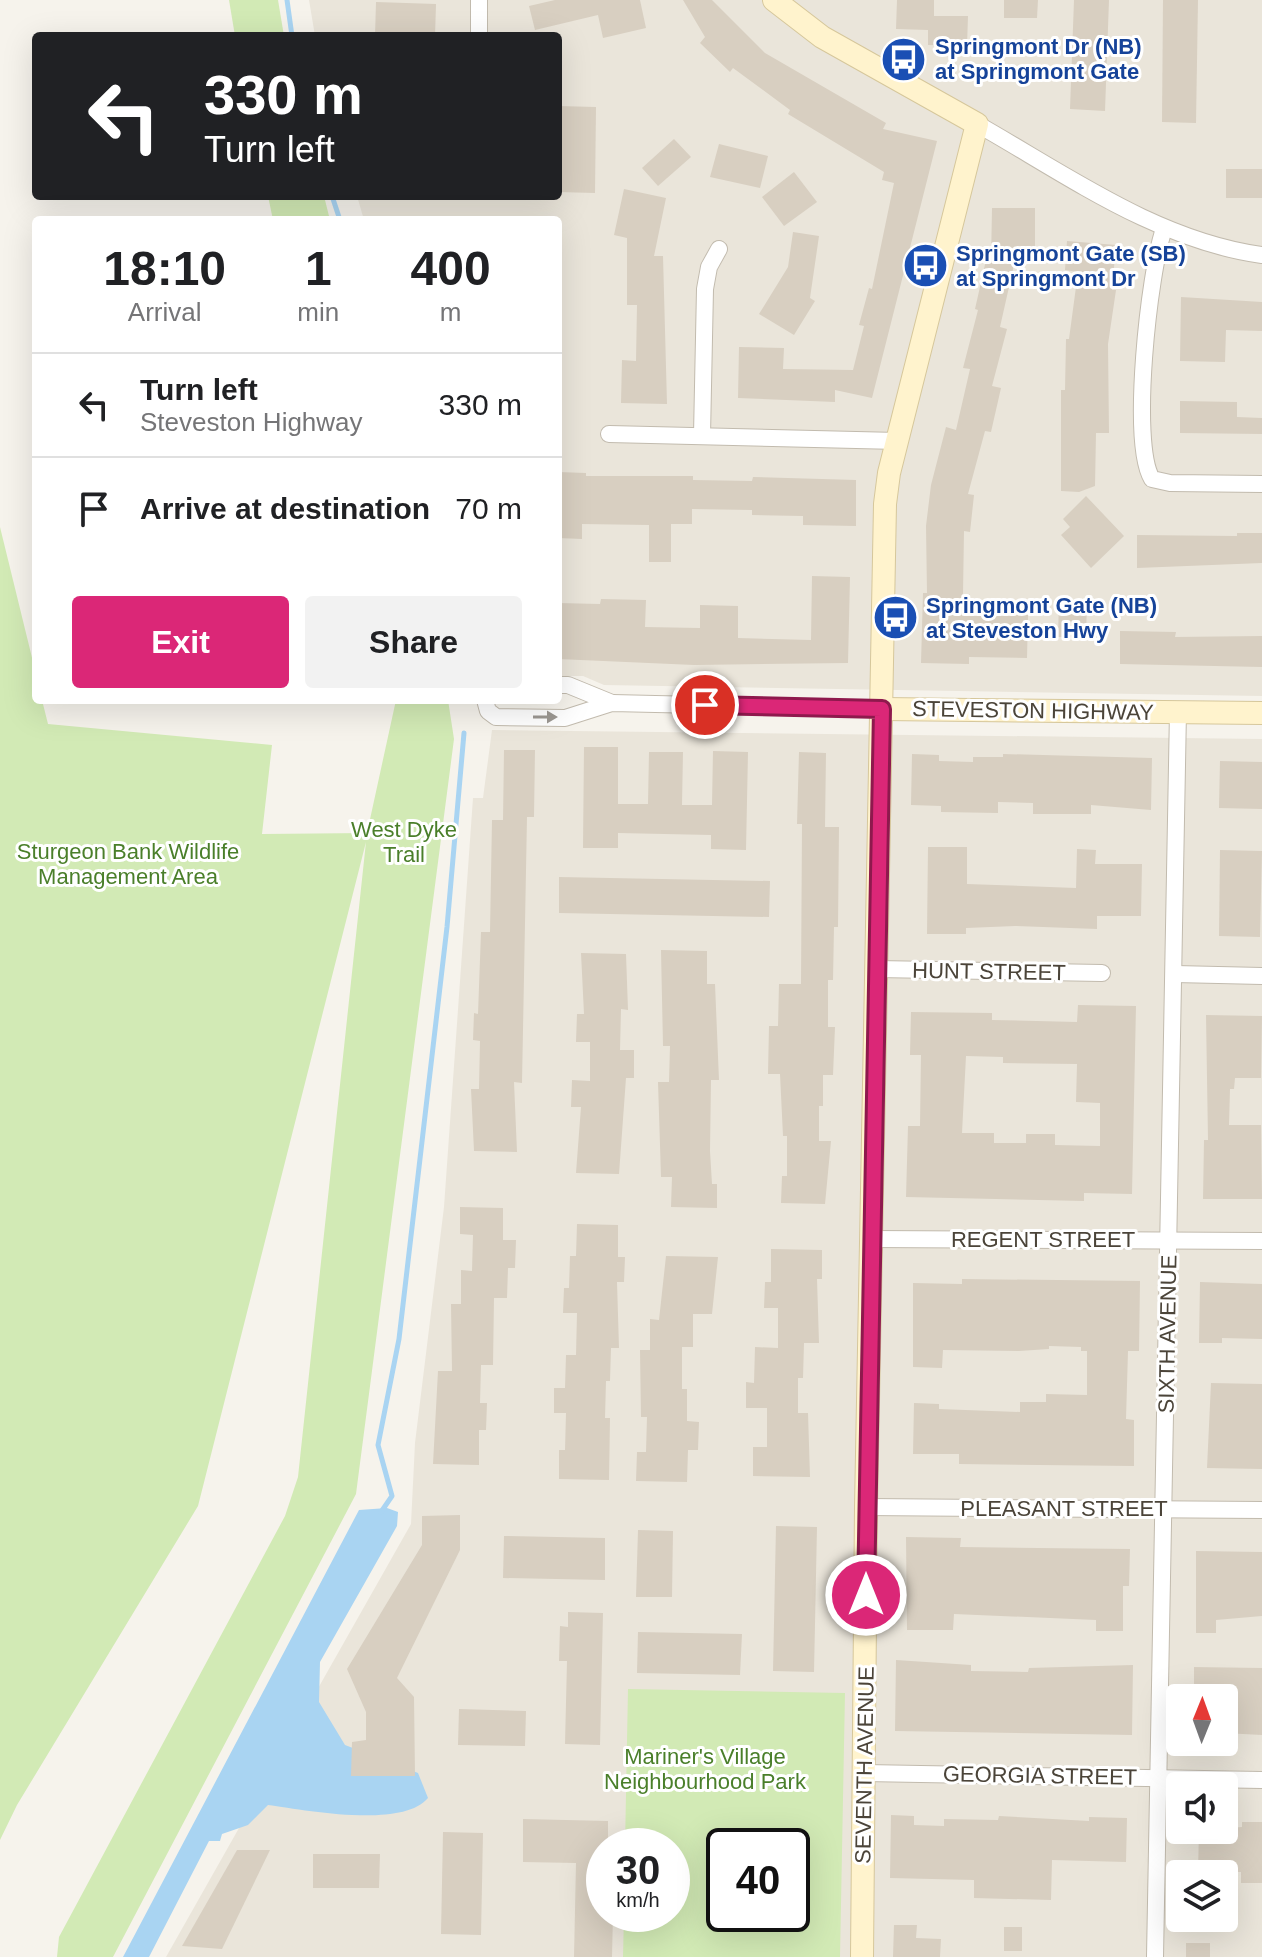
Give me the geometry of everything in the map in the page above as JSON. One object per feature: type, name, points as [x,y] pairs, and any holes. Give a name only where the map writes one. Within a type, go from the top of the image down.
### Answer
[{"type":"street","points":[[479,0],[479,32]]},
{"type":"street","points":[[774,0],[822,37],[1164,229],[1216,247],[1262,255]]},
{"type":"street","name":"SEVENTH AVENUE","points":[[862,1957],[866,1507],[885,504],[977,124]]},
{"type":"street","points":[[1164,229],[1151,274],[1142,426],[1144,466],[1152,479],[1170,483],[1262,484]]},
{"type":"street","points":[[702,435],[705,289],[709,267],[719,249]]},
{"type":"street","points":[[609,434],[898,441]]},
{"type":"street","name":"STEVESTON HIGHWAY","points":[[562,685],[612,703]]},
{"type":"street","name":"STEVESTON HIGHWAY","points":[[486,704],[488,711],[496,717],[565,718],[612,703],[1262,713]]},
{"type":"street","name":"SIXTH AVENUE","points":[[1155,1957],[1178,711]]},
{"type":"street","name":"HUNT STREET","points":[[877,969],[1102,973]]},
{"type":"street","points":[[1175,974],[1262,976]]},
{"type":"street","name":"REGENT STREET","points":[[871,1239],[1262,1241]]},
{"type":"street","name":"PLEASANT STREET","points":[[866,1507],[1262,1510]]},
{"type":"street","name":"GEORGIA STREET","points":[[865,1773],[1262,1780]]},
{"type":"shaded area","points":[[309,0],[1262,0],[1262,696],[604,685],[583,676],[562,676],[562,216],[363,216],[358,200],[562,200],[562,32],[314,32]]},
{"type":"shaded area","points":[[492,730],[1262,739],[1262,1957],[166,1957],[411,1524],[415,1443],[444,1207],[473,798],[483,798]]},
{"type":"green space","points":[[229,0],[278,0],[283,32],[234,32]]},
{"type":"green space","points":[[269,200],[325,200],[329,216],[272,216]]},
{"type":"green space","name":"Sturgeon Bank Wildlife Management Area","points":[[0,527],[32,658],[32,704],[43,704],[48,724],[272,745],[262,834],[367,833],[395,704],[449,704],[454,739],[356,1494],[113,1957],[57,1957],[59,1937],[285,1516],[298,1477],[366,842],[198,1506],[17,1805],[0,1840]]},
{"type":"green space","name":"Mariner's Village Neighbourhood Park","points":[[628,1689],[845,1693],[840,1957],[623,1957],[624,1932],[690,1932],[690,1828],[625,1828]]},
{"type":"water","points":[[387,1508],[398,1512],[397,1526],[320,1662],[319,1702],[345,1745],[418,1773],[428,1798],[415,1807],[397,1813],[376,1815],[328,1813],[268,1805],[248,1825],[222,1834],[220,1841],[209,1841],[149,1957],[123,1957],[359,1510]]},
{"type":"building","points":[[555,0],[640,0],[646,28],[603,38],[598,15],[535,30],[529,6]]},
{"type":"building","points":[[683,0],[712,0],[765,53],[886,123],[883,129],[937,141],[872,398],[835,390],[835,402],[738,398],[739,347],[784,348],[783,369],[853,370],[864,326],[859,325],[869,288],[872,289],[894,183],[882,180],[884,172],[788,114],[790,110],[733,68],[730,72],[700,43],[705,37]]},
{"type":"building","points":[[897,0],[934,0],[934,16],[968,16],[967,46],[928,45],[928,30],[896,29]]},
{"type":"building","points":[[1004,0],[1038,0],[1037,18],[1004,18]]},
{"type":"building","points":[[1074,0],[1109,0],[1105,111],[1070,109]]},
{"type":"building","points":[[1163,0],[1198,0],[1196,123],[1162,122]]},
{"type":"building","points":[[376,2],[436,4],[435,32],[375,32]]},
{"type":"building","points":[[562,106],[596,107],[595,193],[562,192]]},
{"type":"building","points":[[674,139],[691,157],[658,186],[642,168]]},
{"type":"building","points":[[719,144],[768,156],[760,188],[710,177]]},
{"type":"building","points":[[1226,169],[1262,169],[1262,198],[1226,198]]},
{"type":"building","points":[[794,172],[817,202],[784,226],[762,197]]},
{"type":"building","points":[[624,189],[666,198],[654,256],[663,256],[667,404],[621,403],[622,360],[636,361],[637,305],[627,305],[627,238],[614,235]]},
{"type":"building","points":[[992,208],[1035,208],[1035,247],[1018,247],[1000,327],[1007,329],[992,386],[1001,388],[991,432],[985,431],[968,494],[974,495],[970,532],[964,531],[963,594],[970,594],[970,614],[1028,615],[1027,658],[969,657],[969,664],[921,663],[923,593],[927,593],[926,526],[931,485],[946,427],[956,430],[970,369],[963,368],[978,310],[975,309],[986,260],[991,262]]},
{"type":"building","points":[[793,232],[819,236],[810,298],[815,301],[794,335],[759,314],[788,267]]},
{"type":"building","points":[[1067,241],[1116,245],[1112,290],[1116,290],[1108,344],[1109,433],[1096,433],[1095,486],[1079,492],[1061,491],[1061,390],[1065,390],[1066,339],[1069,339],[1078,272],[1065,270]]},
{"type":"building","points":[[1181,297],[1262,302],[1262,331],[1226,330],[1225,362],[1180,361]]},
{"type":"building","points":[[1180,401],[1237,402],[1237,417],[1262,418],[1262,434],[1180,433]]},
{"type":"building","points":[[562,472],[586,473],[586,476],[693,476],[693,480],[752,481],[753,477],[856,480],[856,526],[803,525],[803,516],[752,515],[752,510],[692,509],[692,524],[671,524],[671,562],[649,562],[649,525],[582,524],[582,539],[562,538]]},
{"type":"building","points":[[1086,496],[1124,536],[1091,568],[1061,535],[1070,527],[1063,519]]},
{"type":"building","points":[[1237,533],[1262,533],[1262,563],[1137,568],[1137,535],[1237,536]]},
{"type":"building","points":[[812,576],[850,577],[848,663],[694,665],[562,659],[562,603],[600,604],[601,599],[646,600],[645,627],[700,628],[700,605],[738,606],[738,638],[811,640]]},
{"type":"building","points":[[1059,600],[1087,601],[1086,638],[1058,637]]},
{"type":"building","points":[[1120,631],[1176,632],[1175,637],[1262,636],[1262,667],[1120,664]]},
{"type":"building","points":[[584,747],[618,747],[618,804],[648,804],[649,752],[683,752],[682,805],[712,805],[713,751],[748,752],[746,850],[711,849],[711,835],[618,833],[618,848],[583,848]]},
{"type":"building","points":[[504,750],[535,750],[534,817],[527,817],[522,1083],[514,1082],[517,1152],[474,1151],[471,1089],[479,1089],[480,1041],[473,1040],[474,1013],[478,1014],[481,932],[490,932],[492,820],[503,820]]},
{"type":"building","points":[[799,752],[826,753],[825,827],[839,827],[838,927],[834,927],[833,980],[828,980],[828,1027],[835,1027],[833,1075],[823,1075],[823,1106],[819,1106],[819,1141],[831,1141],[825,1204],[781,1203],[782,1176],[787,1176],[787,1136],[783,1136],[780,1074],[768,1074],[769,1026],[778,1026],[779,984],[801,984],[802,824],[797,824]]},
{"type":"building","points":[[912,754],[939,755],[939,761],[973,762],[973,757],[1003,757],[1003,754],[1152,758],[1151,810],[1091,805],[1091,814],[1033,814],[1033,803],[998,802],[998,813],[941,812],[941,806],[911,805]]},
{"type":"building","points":[[1220,761],[1262,762],[1262,809],[1219,808]]},
{"type":"building","points":[[928,847],[967,847],[967,884],[1076,888],[1077,849],[1096,850],[1095,864],[1142,864],[1141,916],[1097,916],[1097,929],[1015,926],[966,928],[966,934],[927,934]]},
{"type":"building","points":[[1220,850],[1262,851],[1260,937],[1219,936]]},
{"type":"building","points":[[559,877],[770,881],[769,917],[559,913]]},
{"type":"building","points":[[661,950],[707,951],[707,984],[715,984],[719,1080],[711,1080],[710,1151],[712,1184],[717,1184],[717,1208],[671,1207],[672,1177],[661,1177],[658,1082],[669,1082],[670,1046],[663,1046]]},
{"type":"building","points":[[581,953],[626,954],[628,1010],[621,1009],[620,1050],[634,1050],[634,1078],[626,1078],[619,1174],[576,1173],[581,1107],[571,1107],[572,1080],[590,1081],[590,1042],[576,1042],[577,1014],[584,1014]]},
{"type":"building","points":[[1078,1005],[1136,1006],[1132,1194],[1084,1193],[1084,1201],[906,1197],[908,1126],[920,1126],[921,1055],[910,1055],[911,1012],[992,1013],[992,1020],[1077,1022]],"holes":[[[966,1056],[1003,1057],[1003,1063],[1077,1064],[1076,1102],[1100,1103],[1100,1146],[1055,1145],[1055,1134],[1026,1134],[1026,1143],[994,1143],[994,1133],[962,1133]]]},
{"type":"building","points":[[1206,1015],[1262,1016],[1261,1078],[1235,1078],[1234,1089],[1230,1089],[1229,1125],[1261,1125],[1262,1199],[1203,1199],[1204,1140],[1208,1140]]},
{"type":"building","points":[[460,1207],[503,1208],[503,1240],[516,1240],[515,1268],[508,1268],[507,1298],[494,1298],[493,1365],[481,1365],[480,1403],[487,1403],[486,1430],[479,1430],[479,1465],[433,1464],[438,1371],[452,1371],[451,1304],[461,1304],[461,1270],[472,1271],[473,1235],[460,1234]]},
{"type":"building","points":[[577,1224],[618,1225],[618,1257],[625,1257],[624,1282],[617,1282],[619,1348],[611,1348],[610,1381],[606,1381],[605,1418],[610,1418],[609,1480],[559,1479],[559,1450],[565,1450],[566,1413],[554,1413],[554,1388],[565,1388],[566,1355],[576,1355],[577,1313],[563,1313],[564,1288],[569,1288],[570,1256],[576,1256]]},
{"type":"building","points":[[771,1249],[822,1250],[822,1279],[817,1279],[819,1343],[804,1343],[803,1378],[798,1378],[798,1413],[808,1413],[810,1477],[753,1476],[753,1447],[767,1447],[767,1408],[746,1408],[746,1382],[754,1383],[755,1347],[778,1348],[778,1308],[764,1308],[765,1282],[771,1282]]},
{"type":"building","points":[[666,1256],[718,1257],[712,1314],[693,1314],[693,1347],[682,1347],[682,1389],[687,1389],[687,1421],[699,1422],[698,1450],[688,1450],[687,1482],[636,1481],[637,1452],[646,1452],[647,1417],[641,1417],[640,1350],[650,1350],[650,1319],[659,1320]]},
{"type":"building","points":[[962,1279],[1140,1281],[1139,1351],[1128,1351],[1126,1419],[1134,1420],[1134,1466],[959,1464],[959,1454],[913,1454],[914,1403],[939,1404],[939,1409],[1020,1412],[1020,1402],[1046,1402],[1046,1394],[1087,1395],[1087,1351],[1081,1351],[1081,1347],[1049,1346],[1049,1349],[1019,1351],[943,1350],[942,1368],[913,1367],[913,1283],[962,1284]]},
{"type":"building","points":[[1200,1282],[1262,1284],[1262,1339],[1222,1338],[1222,1343],[1199,1343]]},
{"type":"building","points":[[1211,1383],[1262,1384],[1262,1469],[1207,1468]]},
{"type":"building","points":[[460,1515],[460,1550],[397,1678],[414,1697],[415,1776],[351,1776],[352,1742],[366,1740],[366,1712],[347,1669],[422,1545],[422,1516]]},
{"type":"building","points":[[776,1526],[817,1527],[814,1672],[773,1671]]},
{"type":"building","points":[[638,1530],[673,1531],[672,1597],[636,1597]]},
{"type":"building","points":[[504,1536],[605,1538],[605,1580],[503,1578]]},
{"type":"building","points":[[906,1537],[961,1538],[960,1547],[1130,1549],[1129,1586],[1123,1586],[1123,1631],[1096,1631],[1096,1620],[954,1614],[953,1630],[907,1630]]},
{"type":"building","points":[[1196,1551],[1262,1552],[1262,1616],[1216,1620],[1216,1633],[1196,1633]]},
{"type":"building","points":[[568,1612],[603,1613],[600,1745],[565,1744],[567,1661],[559,1661],[560,1626],[568,1627]]},
{"type":"building","points":[[638,1632],[742,1634],[740,1675],[637,1673]]},
{"type":"building","points":[[896,1660],[971,1665],[971,1671],[1028,1672],[1029,1668],[1133,1665],[1132,1735],[895,1731]]},
{"type":"building","points":[[1194,1667],[1262,1668],[1262,1735],[1238,1734],[1238,1684],[1194,1684]]},
{"type":"building","points":[[459,1709],[526,1711],[525,1746],[458,1745]]},
{"type":"building","points":[[891,1815],[914,1816],[914,1825],[944,1826],[944,1819],[998,1820],[999,1816],[1089,1821],[1089,1817],[1127,1818],[1126,1862],[1052,1860],[1051,1900],[974,1898],[974,1880],[890,1878]]},
{"type":"building","points":[[523,1819],[608,1821],[608,1828],[586,1828],[586,1932],[613,1932],[612,1957],[574,1957],[576,1863],[523,1862]]},
{"type":"building","points":[[1242,1822],[1262,1822],[1262,1883],[1241,1883],[1238,1860],[1198,1860],[1199,1844],[1238,1844],[1238,1827],[1242,1827]]},
{"type":"building","points":[[443,1832],[483,1833],[481,1935],[441,1934]]},
{"type":"building","points":[[237,1850],[270,1850],[222,1949],[182,1946]]},
{"type":"building","points":[[313,1854],[380,1854],[379,1888],[313,1888]]},
{"type":"building","points":[[894,1925],[917,1925],[916,1938],[941,1939],[940,1957],[893,1957]]},
{"type":"building","points":[[1004,1927],[1022,1927],[1022,1951],[1004,1951]]},
{"type":"building","points":[[1186,1943],[1210,1943],[1210,1957],[1186,1957]]},
{"type":"waterway","points":[[287,0],[291,32]]},
{"type":"waterway","points":[[333,200],[339,216]]},
{"type":"waterway","points":[[381,1512],[392,1496],[378,1445],[399,1339],[447,927],[464,733]]},
{"type":"place","name":"Springmont Dr (NB) at Springmont Gate","points":[[904,59]]},
{"type":"place","name":"Springmont Gate (SB) at Springmont Dr","points":[[925,266]]},
{"type":"place","name":"Springmont Gate (NB) at Steveston Hwy","points":[[895,618]]},
{"type":"route","points":[[705,705],[882,709],[866,1595]]},
{"type":"park label","name":"West Dyke Trail","points":[[404,842]]}]
